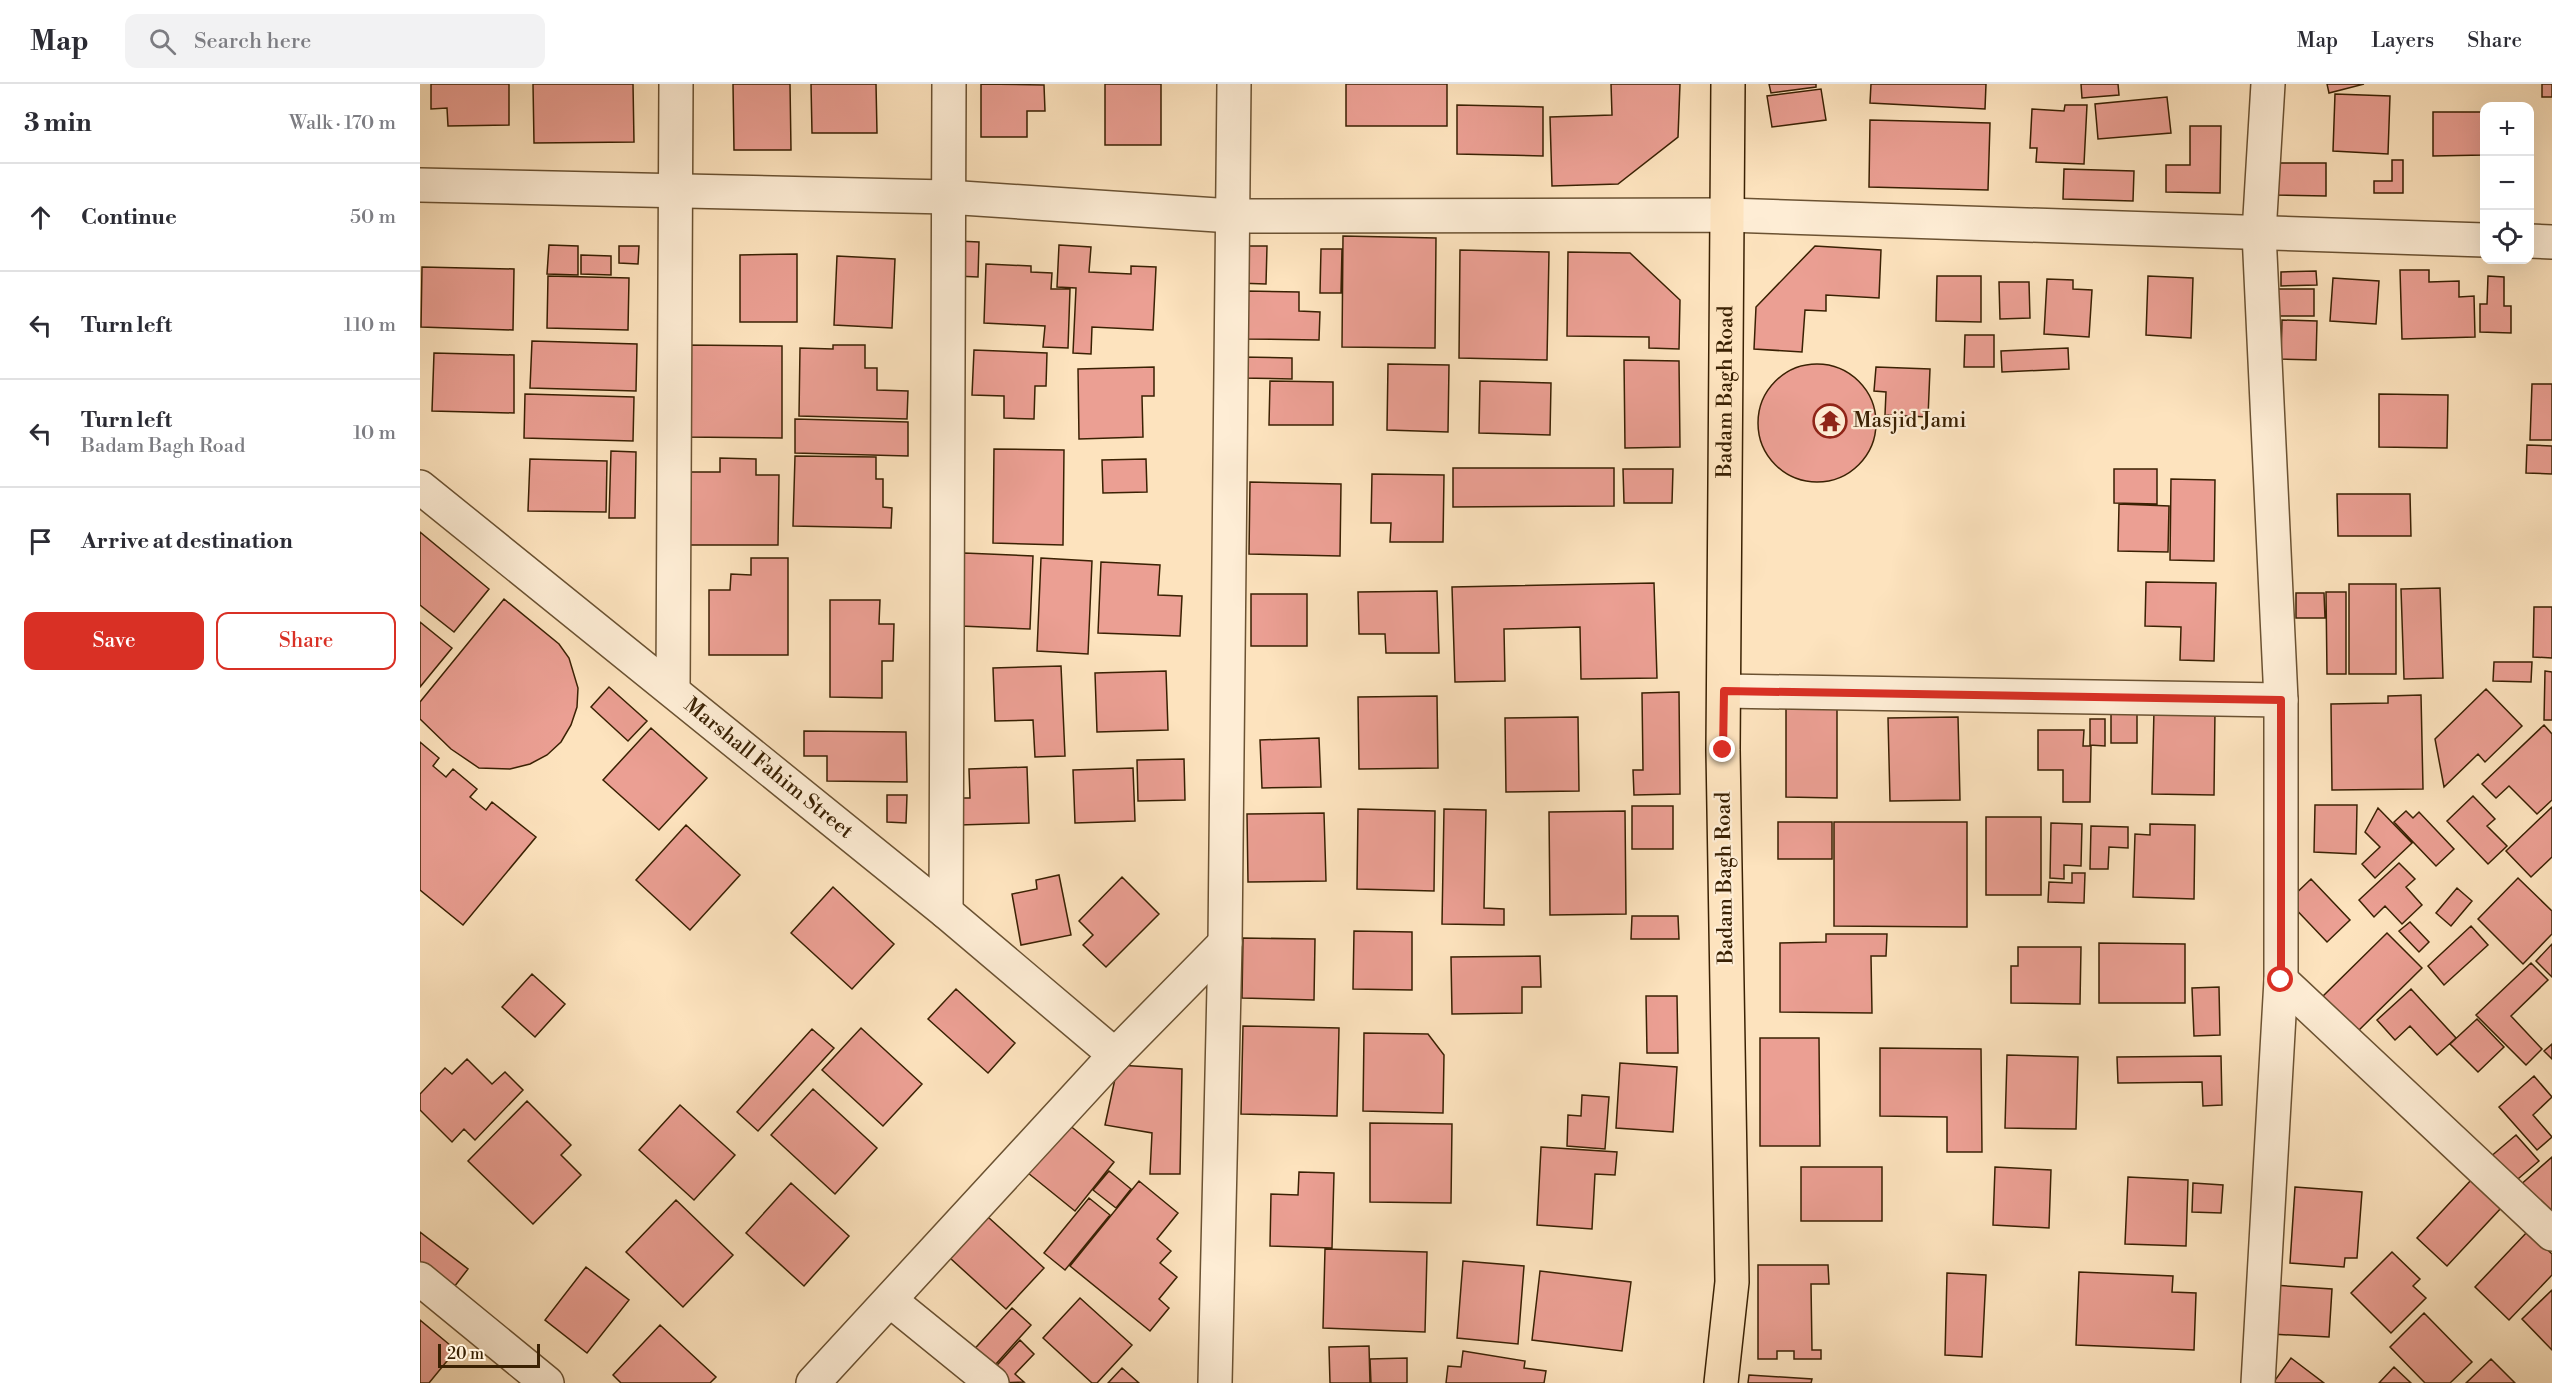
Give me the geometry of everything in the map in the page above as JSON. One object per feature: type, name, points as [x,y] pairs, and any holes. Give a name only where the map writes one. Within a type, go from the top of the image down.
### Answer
[{"type":"main road","name":"Badam Bagh Road","points":[[1721,1383],[1732,1282],[1724,691],[1728,84]]},
{"type":"street","points":[[673,690],[676,84]]},
{"type":"street","points":[[946,912],[949,84]]},
{"type":"street","points":[[1215,1383],[1226,943],[1234,84]]},
{"type":"street","points":[[2258,1383],[2281,980],[2281,700],[2259,233],[2268,84]]},
{"type":"street","points":[[420,185],[947,197],[1232,216],[1727,215],[2480,240]]},
{"type":"street","points":[[2534,241],[2552,242]]},
{"type":"street","name":"Marshall Fahim Street","points":[[420,487],[946,912],[1114,1055]]},
{"type":"street","points":[[1724,691],[2281,700]]},
{"type":"street","points":[[813,1383],[1114,1055],[1226,943]]},
{"type":"street","points":[[2281,980],[2552,1234]]},
{"type":"street","points":[[420,1279],[547,1383]]},
{"type":"street","points":[[891,1300],[992,1383]]},
{"type":"building","points":[[431,84],[509,84],[509,125],[448,126],[447,108],[431,109]]},
{"type":"building","points":[[533,84],[633,84],[634,142],[534,143]]},
{"type":"building","points":[[733,84],[790,84],[791,150],[734,150]]},
{"type":"building","points":[[811,84],[876,84],[877,133],[812,133]]},
{"type":"building","points":[[981,84],[1044,85],[1045,111],[1027,111],[1027,137],[981,137]]},
{"type":"building","points":[[1105,84],[1161,84],[1161,145],[1105,145]]},
{"type":"building","points":[[1346,84],[1447,84],[1447,126],[1346,126]]},
{"type":"building","points":[[1611,84],[1680,84],[1678,137],[1618,184],[1552,186],[1550,117],[1612,115]]},
{"type":"building","points":[[1769,84],[1816,84],[1816,87],[1771,93]]},
{"type":"building","points":[[1871,84],[1986,84],[1985,109],[1870,103]]},
{"type":"building","points":[[2081,84],[2118,84],[2119,95],[2082,98]]},
{"type":"building","points":[[2327,84],[2364,84],[2329,93]]},
{"type":"building","points":[[2542,84],[2552,84],[2552,97],[2542,97]]},
{"type":"building","points":[[1821,89],[1826,120],[1772,127],[1767,96]]},
{"type":"building","points":[[2335,94],[2390,96],[2388,154],[2333,151]]},
{"type":"building","points":[[2167,97],[2171,133],[2098,139],[2095,104]]},
{"type":"building","points":[[1457,105],[1543,107],[1543,156],[1457,154]]},
{"type":"building","points":[[2065,105],[2087,105],[2084,164],[2036,162],[2037,148],[2030,148],[2032,109],[2064,111]]},
{"type":"building","points":[[2433,112],[2480,112],[2480,155],[2433,156]]},
{"type":"building","points":[[1870,120],[1990,123],[1988,190],[1869,187]]},
{"type":"building","points":[[2190,126],[2221,126],[2220,193],[2166,192],[2166,165],[2190,165]]},
{"type":"building","points":[[2392,160],[2403,160],[2403,193],[2374,193],[2374,181],[2392,181]]},
{"type":"building","points":[[2276,163],[2326,163],[2326,196],[2276,195]]},
{"type":"building","points":[[2064,169],[2134,171],[2133,201],[2063,199]]},
{"type":"building","points":[[1343,236],[1436,238],[1435,348],[1342,347]]},
{"type":"building","points":[[957,241],[979,242],[978,277],[956,276]]},
{"type":"building","points":[[549,245],[578,246],[578,275],[547,274]]},
{"type":"building","points":[[1059,245],[1091,247],[1089,272],[1131,274],[1131,266],[1156,267],[1153,330],[1092,327],[1091,354],[1073,353],[1076,288],[1057,287]]},
{"type":"building","points":[[619,246],[639,246],[638,264],[619,263]]},
{"type":"building","points":[[1237,246],[1267,246],[1266,284],[1236,283]]},
{"type":"building","points":[[1815,246],[1881,250],[1879,298],[1826,295],[1826,311],[1805,310],[1802,352],[1754,349],[1756,307]]},
{"type":"building","points":[[1321,249],[1342,249],[1341,293],[1320,293]]},
{"type":"building","points":[[1460,250],[1549,252],[1547,360],[1459,358]]},
{"type":"building","points":[[1568,252],[1630,253],[1680,300],[1679,349],[1649,348],[1649,337],[1567,336]]},
{"type":"building","points":[[797,254],[797,322],[740,322],[740,255]]},
{"type":"building","points":[[581,255],[611,256],[611,275],[581,274]]},
{"type":"building","points":[[837,256],[895,259],[892,328],[834,325]]},
{"type":"building","points":[[986,264],[1031,266],[1031,272],[1052,273],[1051,289],[1070,289],[1068,348],[1043,347],[1045,326],[984,323]]},
{"type":"building","points":[[422,267],[514,269],[513,330],[421,327]]},
{"type":"building","points":[[2400,270],[2429,270],[2429,282],[2459,281],[2459,297],[2474,296],[2475,337],[2402,339]]},
{"type":"building","points":[[2316,271],[2317,285],[2281,286],[2281,272]]},
{"type":"building","points":[[548,276],[629,278],[628,330],[547,328]]},
{"type":"building","points":[[1937,276],[1981,276],[1981,322],[1936,321]]},
{"type":"building","points":[[2148,276],[2193,278],[2191,338],[2146,335]]},
{"type":"building","points":[[2488,276],[2504,277],[2504,306],[2511,306],[2511,333],[2480,332],[2480,304],[2487,304]]},
{"type":"building","points":[[2333,278],[2379,281],[2376,324],[2330,321]]},
{"type":"building","points":[[2047,279],[2073,280],[2073,289],[2092,290],[2089,337],[2044,334]]},
{"type":"building","points":[[1999,282],[2029,282],[2030,318],[2000,319]]},
{"type":"building","points":[[2274,289],[2314,289],[2314,316],[2275,316]]},
{"type":"building","points":[[1247,291],[1299,292],[1299,311],[1320,312],[1319,340],[1246,339]]},
{"type":"building","points":[[2282,320],[2317,321],[2316,360],[2281,359]]},
{"type":"building","points":[[1965,335],[1994,335],[1994,367],[1964,367]]},
{"type":"building","points":[[532,341],[637,344],[636,391],[530,388]]},
{"type":"building","points":[[682,345],[782,346],[782,438],[681,437]]},
{"type":"building","points":[[833,345],[865,345],[865,368],[877,368],[877,390],[908,391],[907,419],[799,416],[800,348],[833,349]]},
{"type":"building","points":[[2068,348],[2069,369],[2002,372],[2001,351]]},
{"type":"building","points":[[974,350],[1047,353],[1046,386],[1035,386],[1034,419],[1004,418],[1004,396],[972,395]]},
{"type":"building","points":[[434,353],[514,355],[514,413],[432,411]]},
{"type":"building","points":[[1240,357],[1292,358],[1292,379],[1240,378]]},
{"type":"building","points":[[1624,360],[1679,361],[1680,447],[1625,448]]},
{"type":"building","points":[[1388,364],[1449,365],[1448,432],[1387,430]]},
{"type":"building","points":[[1817,364],[1840,368],[1859,381],[1872,400],[1876,423],[1872,446],[1859,465],[1840,478],[1817,482],[1794,478],[1775,465],[1762,446],[1758,423],[1762,400],[1775,381],[1794,368]]},
{"type":"building","points":[[1154,367],[1154,396],[1142,396],[1143,437],[1079,439],[1078,369]]},
{"type":"building","points":[[1876,367],[1930,369],[1928,417],[1885,415],[1886,392],[1874,391]]},
{"type":"building","points":[[1270,381],[1333,382],[1333,425],[1269,425]]},
{"type":"building","points":[[1480,381],[1551,383],[1550,435],[1479,433]]},
{"type":"building","points":[[2532,384],[2552,384],[2552,440],[2530,440]]},
{"type":"building","points":[[525,394],[634,397],[633,441],[524,438]]},
{"type":"building","points":[[2379,394],[2448,395],[2447,448],[2379,447]]},
{"type":"building","points":[[795,419],[908,422],[908,456],[795,453]]},
{"type":"building","points":[[2527,445],[2552,446],[2552,474],[2526,473]]},
{"type":"building","points":[[994,449],[1064,450],[1063,545],[993,543]]},
{"type":"building","points":[[611,451],[636,452],[635,518],[609,518]]},
{"type":"building","points":[[795,456],[876,457],[876,479],[883,479],[883,507],[892,508],[891,528],[793,526]]},
{"type":"building","points":[[720,458],[756,459],[756,475],[779,475],[778,545],[690,545],[691,472],[720,472]]},
{"type":"building","points":[[530,459],[607,461],[606,512],[528,511]]},
{"type":"building","points":[[1146,459],[1147,492],[1103,493],[1102,460]]},
{"type":"building","points":[[1453,468],[1614,468],[1614,506],[1453,507]]},
{"type":"building","points":[[1623,469],[1673,469],[1672,503],[1624,503]]},
{"type":"building","points":[[2114,469],[2157,469],[2157,504],[2114,503]]},
{"type":"building","points":[[1372,474],[1444,475],[1443,542],[1390,542],[1391,523],[1371,523]]},
{"type":"building","points":[[2171,479],[2215,480],[2214,561],[2170,560]]},
{"type":"building","points":[[1250,482],[1341,484],[1340,556],[1249,554]]},
{"type":"building","points":[[2337,494],[2410,494],[2411,536],[2338,536]]},
{"type":"building","points":[[2119,504],[2169,506],[2168,552],[2118,551]]},
{"type":"building","points":[[420,532],[489,589],[454,632],[420,605]]},
{"type":"building","points":[[964,553],[1033,556],[1030,629],[961,626]]},
{"type":"building","points":[[751,558],[788,558],[788,655],[709,655],[709,590],[730,590],[731,574],[751,575]]},
{"type":"building","points":[[1041,558],[1092,561],[1088,654],[1037,651]]},
{"type":"building","points":[[1101,562],[1160,565],[1158,595],[1182,596],[1180,636],[1098,633]]},
{"type":"building","points":[[2146,582],[2216,583],[2214,661],[2180,660],[2181,627],[2145,626]]},
{"type":"building","points":[[1654,583],[1657,678],[1581,679],[1580,627],[1504,629],[1505,681],[1455,682],[1452,587]]},
{"type":"building","points":[[2349,584],[2396,584],[2396,674],[2349,674]]},
{"type":"building","points":[[2440,588],[2443,678],[2404,679],[2401,589]]},
{"type":"building","points":[[1437,591],[1439,653],[1386,653],[1385,634],[1359,634],[1358,592]]},
{"type":"building","points":[[2326,592],[2346,592],[2346,674],[2327,674]]},
{"type":"building","points":[[2296,593],[2324,593],[2325,618],[2296,618]]},
{"type":"building","points":[[1251,594],[1307,594],[1307,646],[1251,646]]},
{"type":"building","points":[[504,599],[559,644],[569,658],[578,688],[577,707],[571,725],[561,742],[547,755],[530,764],[510,769],[479,768],[451,749],[420,719],[420,702]]},
{"type":"building","points":[[830,600],[880,600],[879,624],[894,624],[893,661],[882,661],[882,698],[830,697]]},
{"type":"building","points":[[2534,607],[2552,607],[2552,658],[2533,657]]},
{"type":"building","points":[[420,622],[452,648],[420,687]]},
{"type":"building","points":[[2494,662],[2532,662],[2531,682],[2493,681]]},
{"type":"building","points":[[1061,666],[1065,756],[1035,757],[1033,720],[995,721],[993,668]]},
{"type":"building","points":[[1166,671],[1168,730],[1097,732],[1095,673]]},
{"type":"building","points":[[2545,671],[2552,672],[2552,720],[2544,720]]},
{"type":"building","points":[[609,687],[647,721],[628,741],[591,707]]},
{"type":"building","points":[[2486,689],[2522,726],[2485,762],[2478,754],[2444,787],[2435,739]]},
{"type":"building","points":[[1679,692],[1680,794],[1634,795],[1633,770],[1643,770],[1642,693]]},
{"type":"building","points":[[2421,695],[2423,789],[2332,790],[2331,704],[2388,703],[2388,696]]},
{"type":"building","points":[[1437,696],[1438,768],[1359,769],[1358,697]]},
{"type":"building","points":[[1786,702],[1837,702],[1837,798],[1786,797]]},
{"type":"building","points":[[2154,710],[2215,710],[2214,795],[2152,794]]},
{"type":"building","points":[[2111,714],[2137,714],[2137,743],[2111,743]]},
{"type":"building","points":[[1578,717],[1579,791],[1506,792],[1505,718]]},
{"type":"building","points":[[1958,717],[1960,800],[1890,801],[1888,718]]},
{"type":"building","points":[[2090,719],[2105,719],[2105,746],[2090,745]]},
{"type":"building","points":[[2544,725],[2552,734],[2552,800],[2537,814],[2509,786],[2496,798],[2482,784]]},
{"type":"building","points":[[651,728],[707,778],[659,830],[603,780]]},
{"type":"building","points":[[2038,730],[2084,730],[2083,746],[2091,746],[2090,802],[2063,802],[2063,770],[2038,770]]},
{"type":"building","points":[[804,731],[906,732],[907,782],[827,781],[827,756],[804,756]]},
{"type":"building","points":[[1319,738],[1321,787],[1262,788],[1260,740]]},
{"type":"building","points":[[420,742],[439,758],[433,766],[446,777],[453,769],[477,789],[470,797],[486,810],[492,802],[536,837],[463,925],[420,890]]},
{"type":"building","points":[[1184,759],[1185,800],[1138,801],[1137,760]]},
{"type":"building","points":[[1027,767],[1029,823],[959,825],[958,798],[970,798],[969,769]]},
{"type":"building","points":[[1133,768],[1135,821],[1075,823],[1073,770]]},
{"type":"building","points":[[887,795],[907,795],[906,823],[887,822]]},
{"type":"building","points":[[2473,796],[2495,819],[2487,826],[2507,846],[2488,864],[2447,821]]},
{"type":"building","points":[[2315,805],[2357,805],[2356,854],[2314,852]]},
{"type":"building","points":[[1632,806],[1673,806],[1673,849],[1632,849]]},
{"type":"building","points":[[2552,807],[2552,857],[2531,877],[2506,851]]},
{"type":"building","points":[[2378,808],[2412,843],[2375,878],[2362,864],[2380,847],[2365,832]]},
{"type":"building","points":[[1358,809],[1435,811],[1434,891],[1357,889]]},
{"type":"building","points":[[1444,809],[1486,810],[1484,908],[1504,909],[1504,925],[1442,924]]},
{"type":"building","points":[[1625,811],[1626,914],[1550,915],[1549,812]]},
{"type":"building","points":[[2406,811],[2413,818],[2419,812],[2454,849],[2436,866],[2394,822]]},
{"type":"building","points":[[1324,813],[1326,881],[1248,882],[1247,814]]},
{"type":"building","points":[[1986,817],[2041,817],[2041,895],[1986,895]]},
{"type":"building","points":[[1778,822],[1832,822],[1832,859],[1778,859]]},
{"type":"building","points":[[1834,822],[1967,822],[1967,927],[1834,926]]},
{"type":"building","points":[[2051,823],[2082,824],[2081,866],[2064,865],[2064,879],[2050,878]]},
{"type":"building","points":[[2150,824],[2195,825],[2194,899],[2133,897],[2135,834],[2150,835]]},
{"type":"building","points":[[686,825],[740,875],[690,930],[636,880]]},
{"type":"building","points":[[2091,826],[2128,827],[2128,848],[2109,847],[2108,869],[2090,869]]},
{"type":"building","points":[[2399,863],[2415,879],[2406,887],[2422,905],[2402,924],[2385,906],[2374,917],[2359,900]]},
{"type":"building","points":[[2072,873],[2085,873],[2084,903],[2048,902],[2049,882],[2072,883]]},
{"type":"building","points":[[1059,875],[1071,935],[1021,945],[1012,894],[1037,889],[1036,880]]},
{"type":"building","points":[[1122,877],[1159,914],[1106,967],[1083,945],[1093,935],[1079,921]]},
{"type":"building","points":[[2518,878],[2552,911],[2552,934],[2523,964],[2478,919]]},
{"type":"building","points":[[2311,879],[2350,920],[2327,942],[2288,901]]},
{"type":"building","points":[[833,887],[894,944],[852,989],[791,933]]},
{"type":"building","points":[[2457,888],[2472,901],[2451,926],[2436,913]]},
{"type":"building","points":[[1632,916],[1678,916],[1679,939],[1631,939]]},
{"type":"building","points":[[2410,922],[2429,942],[2419,952],[2399,931]]},
{"type":"building","points":[[2471,926],[2488,945],[2444,985],[2428,966]]},
{"type":"building","points":[[1354,931],[1412,932],[1412,990],[1353,989]]},
{"type":"building","points":[[2387,933],[2422,968],[2355,1034],[2320,999]]},
{"type":"building","points":[[1826,934],[1887,934],[1886,956],[1871,956],[1872,1013],[1780,1012],[1780,943],[1826,942]]},
{"type":"building","points":[[1243,938],[1315,939],[1314,1000],[1242,998]]},
{"type":"building","points":[[2099,943],[2185,944],[2185,1003],[2099,1003]]},
{"type":"building","points":[[2552,944],[2552,977],[2536,961]]},
{"type":"building","points":[[2018,947],[2081,947],[2080,1004],[2011,1003],[2011,966],[2018,966]]},
{"type":"building","points":[[1540,956],[1541,987],[1522,987],[1522,1013],[1452,1014],[1451,957]]},
{"type":"building","points":[[2531,963],[2548,980],[2511,1016],[2542,1049],[2526,1065],[2476,1015]]},
{"type":"building","points":[[532,974],[565,1004],[535,1037],[502,1007]]},
{"type":"building","points":[[2219,987],[2220,1035],[2194,1036],[2192,988]]},
{"type":"building","points":[[956,989],[1015,1043],[988,1073],[928,1019]]},
{"type":"building","points":[[2411,989],[2456,1038],[2437,1055],[2410,1026],[2395,1040],[2377,1020]]},
{"type":"building","points":[[1646,996],[1677,996],[1678,1053],[1647,1053]]},
{"type":"building","points":[[2477,1019],[2504,1047],[2478,1072],[2450,1044]]},
{"type":"building","points":[[1243,1026],[1339,1028],[1337,1116],[1241,1114]]},
{"type":"building","points":[[861,1028],[922,1084],[883,1126],[822,1070]]},
{"type":"building","points":[[812,1029],[834,1048],[758,1131],[737,1112]]},
{"type":"building","points":[[1364,1033],[1428,1034],[1444,1055],[1443,1113],[1363,1111]]},
{"type":"building","points":[[1760,1038],[1819,1038],[1820,1146],[1760,1146]]},
{"type":"building","points":[[2552,1044],[2552,1059],[2544,1051]]},
{"type":"building","points":[[1880,1048],[1981,1049],[1982,1152],[1947,1152],[1947,1117],[1880,1116]]},
{"type":"building","points":[[2007,1055],[2078,1057],[2076,1129],[2005,1128]]},
{"type":"building","points":[[2221,1056],[2222,1105],[2203,1106],[2202,1082],[2118,1083],[2117,1057]]},
{"type":"building","points":[[467,1059],[492,1084],[505,1072],[523,1090],[475,1140],[464,1129],[452,1142],[420,1110],[420,1094],[445,1068],[452,1074]]},
{"type":"building","points":[[1620,1063],[1677,1067],[1673,1132],[1616,1128]]},
{"type":"building","points":[[1118,1065],[1182,1069],[1180,1174],[1150,1174],[1152,1133],[1105,1125]]},
{"type":"building","points":[[2534,1076],[2552,1097],[2533,1115],[2552,1137],[2537,1150],[2499,1107]]},
{"type":"building","points":[[813,1089],[877,1148],[835,1194],[771,1135]]},
{"type":"building","points":[[1582,1095],[1609,1097],[1605,1149],[1567,1146],[1568,1115],[1581,1116]]},
{"type":"building","points":[[527,1101],[571,1145],[561,1155],[581,1175],[533,1224],[468,1161]]},
{"type":"building","points":[[680,1105],[735,1155],[694,1200],[639,1150]]},
{"type":"building","points":[[1370,1123],[1452,1124],[1451,1203],[1370,1202]]},
{"type":"building","points":[[1068,1124],[1114,1162],[1075,1211],[1028,1173]]},
{"type":"building","points":[[2516,1135],[2539,1161],[2512,1184],[2489,1158]]},
{"type":"building","points":[[1541,1147],[1617,1152],[1615,1175],[1595,1174],[1592,1229],[1537,1225]]},
{"type":"building","points":[[2552,1157],[2552,1223],[2518,1187]]},
{"type":"building","points":[[1801,1167],[1882,1167],[1882,1221],[1801,1221]]},
{"type":"building","points":[[1995,1167],[2051,1170],[2049,1228],[1993,1225]]},
{"type":"building","points":[[1109,1171],[1131,1189],[1116,1208],[1093,1190]]},
{"type":"building","points":[[1299,1172],[1334,1173],[1332,1248],[1270,1246],[1271,1194],[1298,1195]]},
{"type":"building","points":[[2128,1177],[2188,1180],[2186,1246],[2125,1244]]},
{"type":"building","points":[[2472,1179],[2502,1207],[2447,1266],[2417,1238]]},
{"type":"building","points":[[1139,1181],[1178,1213],[1157,1239],[1171,1251],[1160,1263],[1177,1277],[1159,1299],[1169,1308],[1150,1331],[1070,1266]]},
{"type":"building","points":[[791,1183],[849,1236],[804,1286],[746,1233]]},
{"type":"building","points":[[2193,1183],[2223,1185],[2221,1213],[2192,1212]]},
{"type":"building","points":[[2295,1187],[2362,1192],[2357,1258],[2345,1258],[2344,1267],[2290,1263]]},
{"type":"building","points":[[1089,1198],[1110,1215],[1065,1270],[1044,1253]]},
{"type":"building","points":[[676,1200],[733,1255],[683,1307],[626,1252]]},
{"type":"building","points":[[988,1217],[1044,1268],[1006,1309],[950,1258]]},
{"type":"building","points":[[2528,1231],[2552,1254],[2552,1275],[2509,1320],[2475,1287]]},
{"type":"building","points":[[420,1232],[468,1269],[451,1291],[420,1267]]},
{"type":"building","points":[[1325,1249],[1427,1252],[1425,1332],[1323,1328]]},
{"type":"building","points":[[2392,1252],[2420,1279],[2413,1286],[2426,1298],[2391,1333],[2351,1293]]},
{"type":"building","points":[[1463,1261],[1524,1266],[1518,1344],[1457,1338]]},
{"type":"building","points":[[1758,1265],[1828,1265],[1829,1284],[1811,1284],[1812,1350],[1821,1350],[1821,1359],[1794,1359],[1794,1351],[1777,1351],[1777,1359],[1758,1359]]},
{"type":"building","points":[[586,1267],[629,1300],[587,1353],[545,1320]]},
{"type":"building","points":[[1540,1271],[1631,1282],[1622,1351],[1532,1340]]},
{"type":"building","points":[[2079,1272],[2173,1276],[2172,1292],[2196,1293],[2194,1350],[2076,1345]]},
{"type":"building","points":[[1947,1273],[1986,1275],[1982,1357],[1945,1355]]},
{"type":"building","points":[[2273,1285],[2332,1289],[2329,1337],[2271,1334]]},
{"type":"building","points":[[2552,1290],[2552,1350],[2522,1319]]},
{"type":"building","points":[[1080,1298],[1132,1345],[1097,1383],[1092,1383],[1043,1338]]},
{"type":"building","points":[[1012,1308],[1031,1325],[987,1374],[968,1356]]},
{"type":"building","points":[[2424,1313],[2472,1362],[2450,1383],[2425,1383],[2390,1347]]},
{"type":"building","points":[[420,1320],[456,1350],[429,1383],[420,1383]]},
{"type":"building","points":[[660,1325],[716,1377],[710,1383],[621,1383],[613,1375]]},
{"type":"building","points":[[1020,1340],[1034,1354],[1015,1374],[1024,1382],[998,1383],[989,1374]]},
{"type":"building","points":[[1369,1346],[1370,1383],[1330,1383],[1329,1347]]},
{"type":"building","points":[[1463,1351],[1525,1361],[1524,1368],[1546,1371],[1544,1383],[1446,1383],[1448,1366],[1461,1367]]},
{"type":"building","points":[[1407,1358],[1407,1383],[1371,1383],[1370,1359]]},
{"type":"building","points":[[2291,1358],[2324,1383],[2273,1383]]},
{"type":"building","points":[[2491,1359],[2515,1383],[2466,1383]]},
{"type":"building","points":[[2394,1367],[2411,1383],[2379,1383]]},
{"type":"building","points":[[1122,1368],[1139,1383],[1108,1383]]},
{"type":"building","points":[[1749,1375],[1812,1379],[1811,1383],[1748,1383]]},
{"type":"place","name":"Masjid Jami","points":[[1830,421]]},
{"type":"route","points":[[1723,750],[1724,691],[2281,700],[2281,980]]}]
